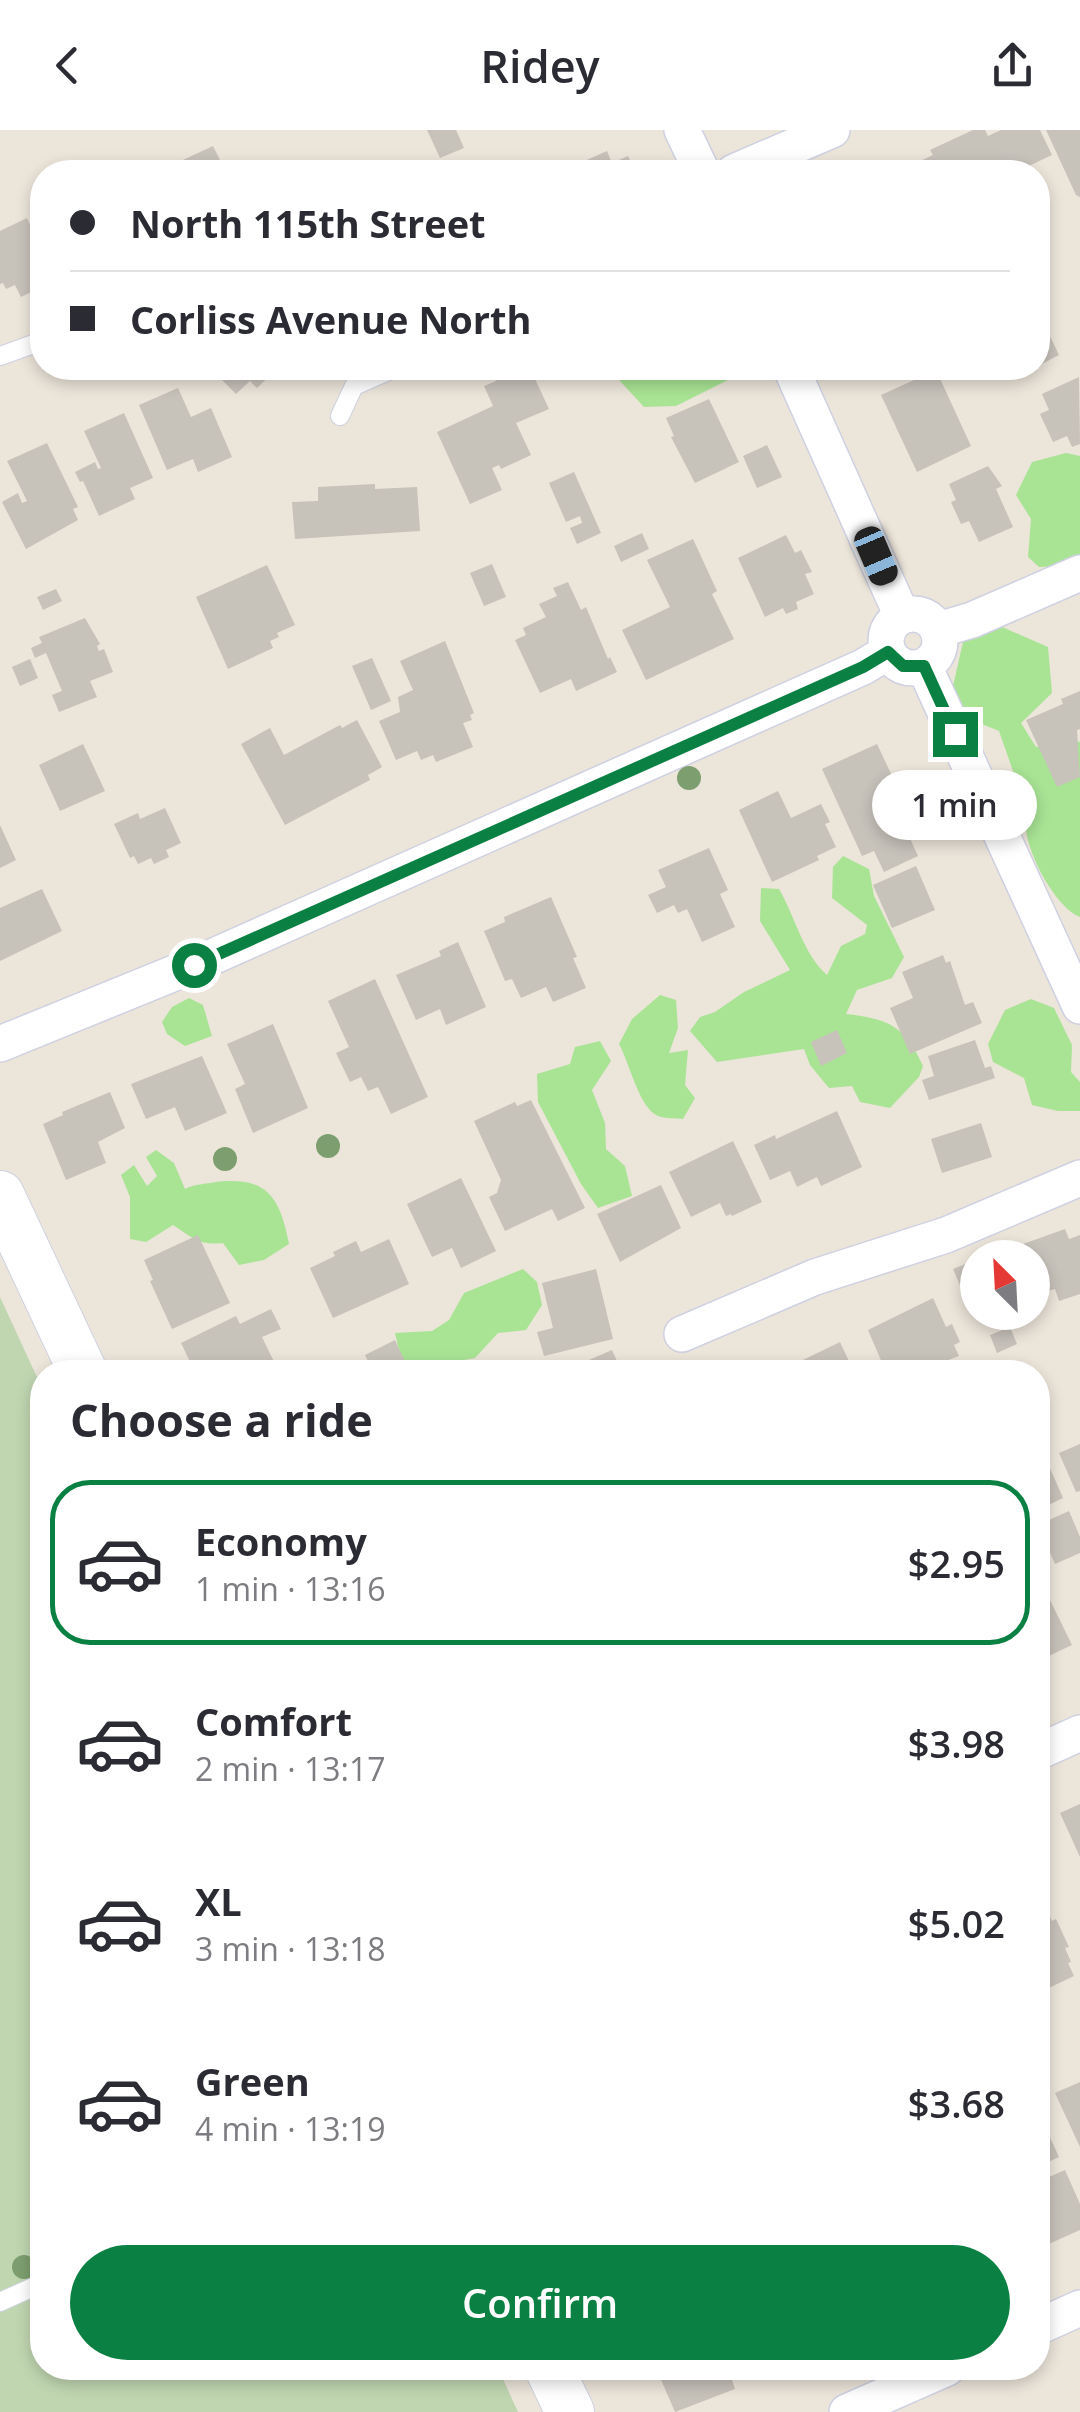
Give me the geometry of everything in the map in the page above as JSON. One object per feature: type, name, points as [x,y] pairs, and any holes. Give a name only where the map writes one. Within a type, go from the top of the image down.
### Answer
[{"type":"street","points":[[682,130],[696,160]]},
{"type":"street","points":[[762,160],[832,130]]},
{"type":"street","points":[[796,380],[902,616]]},
{"type":"street","points":[[938,630],[972,620],[1080,573]]},
{"type":"street","points":[[902,616],[922,616],[938,630],[938,650],[924,666],[903,666],[888,652],[887,631],[902,616]]},
{"type":"street","points":[[0,1044],[227,950],[863,667],[888,652]]},
{"type":"street","points":[[924,666],[1080,1006]]},
{"type":"street","points":[[682,1334],[815,1277],[946,1236],[1080,1178]]},
{"type":"street","points":[[0,1196],[77,1360]]},
{"type":"street","points":[[1050,1747],[1080,1734]]},
{"type":"street","points":[[1050,2322],[1080,2308]]},
{"type":"street","points":[[555,2380],[570,2412]]},
{"type":"street","points":[[847,2412],[920,2380]]},
{"type":"lane","points":[[0,356],[30,345]]},
{"type":"lane","points":[[340,416],[354,386],[368,380]]},
{"type":"lane","points":[[0,2302],[30,2288]]},
{"type":"green space","points":[[619,380],[728,380],[676,406],[644,407]]},
{"type":"green space","points":[[1066,453],[1080,456],[1080,559],[1065,566],[1039,567],[1028,557],[1031,519],[1016,495],[1032,462]]},
{"type":"green space","points":[[1000,626],[1048,647],[1052,693],[1021,723],[1036,747],[1080,742],[1080,917],[1053,892],[1032,852],[1026,829],[1036,797],[1014,774],[999,731],[967,718],[953,686],[963,642]]},
{"type":"green space","points":[[843,856],[869,869],[874,896],[904,957],[892,978],[857,990],[846,1014],[894,1027],[909,1042],[923,1066],[919,1077],[890,1108],[860,1102],[852,1086],[829,1088],[810,1065],[804,1049],[717,1062],[690,1031],[700,1017],[790,970],[760,921],[761,888],[779,889],[805,945],[827,975],[841,946],[865,934],[867,925],[832,898],[833,867]]},
{"type":"green space","points":[[660,995],[676,1000],[678,1028],[669,1053],[688,1050],[685,1085],[695,1098],[683,1119],[661,1117],[645,1104],[619,1044],[632,1019]]},
{"type":"green space","points":[[189,998],[203,1005],[212,1036],[185,1046],[167,1034],[162,1022],[172,1007]]},
{"type":"green space","points":[[1031,999],[1054,1008],[1072,1045],[1071,1072],[1080,1082],[1080,1111],[1032,1105],[1024,1078],[993,1062],[988,1044],[1005,1010]]},
{"type":"green space","points":[[600,1041],[611,1061],[592,1090],[605,1123],[606,1149],[625,1166],[632,1196],[598,1208],[538,1102],[537,1074],[570,1064],[575,1047]]},
{"type":"green space","points":[[156,1150],[174,1163],[185,1189],[233,1181],[268,1193],[281,1214],[289,1244],[264,1260],[239,1265],[223,1243],[202,1242],[173,1225],[146,1242],[130,1239],[130,1197],[121,1175],[134,1165],[147,1186],[157,1176],[146,1157]]},
{"type":"green space","points":[[523,1269],[537,1282],[542,1305],[526,1330],[498,1333],[475,1358],[403,1360],[395,1333],[432,1331],[449,1320],[464,1293]]},
{"type":"green space","points":[[0,1297],[30,1362],[30,2380],[503,2380],[518,2412],[0,2412]]},
{"type":"building","points":[[427,130],[456,130],[464,148],[440,158]]},
{"type":"building","points":[[973,130],[985,130],[988,136],[1001,130],[1040,130],[1052,155],[1041,160],[922,160],[933,155],[930,150]]},
{"type":"building","points":[[1046,130],[1080,130],[1080,197],[1076,195]]},
{"type":"building","points":[[213,146],[220,160],[183,160]]},
{"type":"building","points":[[607,151],[611,160],[587,160]]},
{"type":"building","points":[[27,218],[30,225],[30,293],[21,297],[15,285],[6,289],[0,284],[0,231]]},
{"type":"building","points":[[1050,336],[1059,355],[1050,360]]},
{"type":"building","points":[[1079,377],[1080,444],[1072,447],[1067,436],[1053,442],[1040,414],[1049,410],[1042,394]]},
{"type":"building","points":[[222,380],[265,380],[257,388],[250,381],[236,394]]},
{"type":"building","points":[[536,380],[549,409],[516,423],[531,455],[501,469],[499,465],[492,468],[502,490],[470,504],[437,432],[493,406],[484,386],[496,381]]},
{"type":"building","points":[[914,380],[941,380],[971,446],[917,472],[881,395]]},
{"type":"building","points":[[178,388],[191,417],[211,408],[232,457],[198,472],[193,459],[167,470],[139,405]]},
{"type":"building","points":[[709,399],[739,462],[695,483],[671,437],[674,436],[666,418]]},
{"type":"building","points":[[124,413],[153,478],[130,488],[135,499],[99,516],[75,472],[95,462],[101,468],[84,431]]},
{"type":"building","points":[[47,443],[78,507],[73,509],[78,520],[26,549],[2,502],[18,493],[22,503],[27,501],[7,461]]},
{"type":"building","points":[[767,445],[782,477],[757,488],[743,456]]},
{"type":"building","points":[[988,466],[1002,486],[996,489],[1013,527],[979,542],[969,521],[961,524],[951,502],[956,500],[949,484]]},
{"type":"building","points":[[574,472],[601,533],[577,544],[570,528],[582,523],[580,516],[566,522],[549,483]]},
{"type":"building","points":[[375,484],[375,489],[417,487],[420,531],[295,539],[292,502],[318,501],[318,487]]},
{"type":"building","points":[[642,533],[649,549],[621,562],[614,546]]},
{"type":"building","points":[[786,535],[795,553],[801,550],[812,572],[805,574],[814,594],[796,602],[798,609],[786,614],[783,608],[765,617],[738,558]]},
{"type":"building","points":[[693,539],[717,591],[712,594],[734,639],[646,680],[622,630],[670,607],[647,560]]},
{"type":"building","points":[[492,564],[506,597],[484,606],[470,573]]},
{"type":"building","points":[[267,565],[295,625],[277,633],[279,637],[270,641],[273,648],[228,669],[196,597]]},
{"type":"building","points":[[568,582],[581,610],[586,607],[617,672],[576,691],[571,679],[540,693],[515,640],[526,635],[523,628],[546,617],[539,604],[557,596],[553,588]]},
{"type":"building","points":[[56,589],[62,601],[43,610],[37,597]]},
{"type":"building","points":[[85,618],[113,672],[90,681],[97,697],[59,712],[52,695],[62,691],[46,653],[35,658],[31,648],[42,643],[39,637]]},
{"type":"building","points":[[445,641],[474,713],[470,715],[472,720],[463,723],[473,747],[436,762],[433,755],[421,760],[417,751],[396,760],[379,721],[400,712],[398,697],[413,690],[400,661]]},
{"type":"building","points":[[372,658],[391,701],[371,710],[352,666]]},
{"type":"building","points":[[30,659],[38,678],[20,686],[12,667]]},
{"type":"building","points":[[1080,691],[1080,777],[1057,787],[1026,720],[1063,704],[1061,699]]},
{"type":"building","points":[[357,720],[382,767],[368,775],[370,780],[285,825],[241,744],[270,728],[284,755]]},
{"type":"building","points":[[83,744],[105,791],[60,811],[39,765]]},
{"type":"building","points":[[877,744],[908,810],[899,814],[918,856],[884,872],[874,851],[862,856],[822,769]]},
{"type":"building","points":[[778,791],[791,818],[821,804],[836,847],[817,856],[819,860],[772,882],[739,810]]},
{"type":"building","points":[[165,808],[181,843],[166,850],[169,857],[154,864],[151,858],[138,864],[134,856],[130,858],[114,824],[138,813],[140,819]]},
{"type":"building","points":[[0,825],[16,860],[0,868]]},
{"type":"building","points":[[709,848],[728,890],[720,894],[735,927],[702,942],[687,909],[678,913],[674,905],[657,913],[648,895],[666,887],[658,870]]},
{"type":"building","points":[[916,866],[935,910],[892,928],[873,885]]},
{"type":"building","points":[[42,889],[62,931],[0,961],[0,908]]},
{"type":"building","points":[[551,897],[586,988],[553,1002],[546,987],[521,998],[512,979],[505,981],[484,931],[505,922],[504,917]]},
{"type":"building","points":[[458,942],[486,1007],[446,1025],[440,1009],[416,1020],[396,975],[441,956],[439,951]]},
{"type":"building","points":[[943,955],[946,963],[950,961],[965,1005],[973,1002],[982,1023],[910,1054],[890,1008],[913,998],[902,972]]},
{"type":"building","points":[[375,979],[428,1097],[391,1114],[378,1087],[368,1091],[361,1077],[350,1082],[336,1053],[349,1047],[328,1001]]},
{"type":"building","points":[[273,1024],[308,1108],[253,1133],[235,1089],[245,1084],[227,1044]]},
{"type":"building","points":[[837,1030],[847,1053],[821,1066],[811,1042]]},
{"type":"building","points":[[975,1040],[985,1068],[991,1066],[995,1078],[929,1100],[922,1080],[934,1076],[928,1056]]},
{"type":"building","points":[[202,1056],[227,1113],[185,1131],[175,1107],[146,1119],[131,1084]]},
{"type":"building","points":[[110,1092],[125,1128],[98,1142],[106,1163],[66,1180],[43,1124]]},
{"type":"building","points":[[531,1100],[585,1208],[558,1221],[552,1209],[505,1231],[489,1197],[497,1193],[501,1180],[474,1121],[515,1102],[517,1106]]},
{"type":"building","points":[[837,1111],[862,1167],[821,1186],[817,1177],[797,1187],[790,1171],[770,1180],[754,1145]]},
{"type":"building","points":[[981,1123],[992,1157],[942,1173],[931,1139]]},
{"type":"building","points":[[733,1141],[762,1202],[732,1216],[726,1216],[720,1203],[691,1217],[669,1172]]},
{"type":"building","points":[[461,1178],[496,1251],[461,1268],[452,1248],[432,1257],[407,1204]]},
{"type":"building","points":[[661,1185],[681,1228],[620,1262],[597,1214]]},
{"type":"building","points":[[1065,1229],[1069,1239],[1080,1235],[1080,1294],[1059,1301],[1055,1289],[1050,1290],[1050,1240],[1034,1240]]},
{"type":"building","points":[[198,1235],[230,1303],[172,1329],[144,1260]]},
{"type":"building","points":[[389,1239],[409,1284],[333,1318],[310,1268],[356,1241],[361,1252]]},
{"type":"building","points":[[960,1266],[960,1285],[953,1269]]},
{"type":"building","points":[[596,1269],[613,1339],[544,1356],[537,1332],[553,1328],[542,1283]]},
{"type":"building","points":[[933,1298],[946,1327],[952,1324],[960,1342],[954,1345],[959,1356],[948,1360],[881,1360],[868,1330]]},
{"type":"building","points":[[271,1309],[281,1329],[262,1337],[273,1360],[189,1360],[181,1343],[236,1316],[240,1324]]},
{"type":"building","points":[[1011,1330],[1017,1344],[997,1353],[990,1335]]},
{"type":"building","points":[[395,1340],[404,1360],[367,1360],[365,1355]]},
{"type":"building","points":[[840,1342],[848,1360],[803,1360]]},
{"type":"building","points":[[612,1350],[617,1360],[589,1360]]},
{"type":"building","points":[[1080,1444],[1080,1491],[1076,1492],[1059,1453]]},
{"type":"building","points":[[1050,1468],[1063,1498],[1050,1504]]},
{"type":"building","points":[[1069,1511],[1080,1537],[1080,1553],[1055,1564],[1050,1553],[1050,1520]]},
{"type":"building","points":[[1050,1600],[1072,1645],[1050,1655]]},
{"type":"building","points":[[1080,1804],[1080,1857],[1060,1813]]},
{"type":"building","points":[[1050,1917],[1052,1921],[1056,1919],[1069,1947],[1065,1948],[1074,1976],[1050,1987]]},
{"type":"building","points":[[1080,2082],[1080,2147],[1055,2093]]},
{"type":"building","points":[[1050,2137],[1059,2157],[1050,2161]]},
{"type":"building","points":[[1065,2170],[1080,2204],[1080,2230],[1050,2243],[1050,2177]]},
{"type":"building","points":[[661,2380],[732,2380],[735,2389],[675,2412]]},
{"type":"route","points":[[194,965],[863,667],[888,652],[903,666],[924,666],[955,734]]}]
